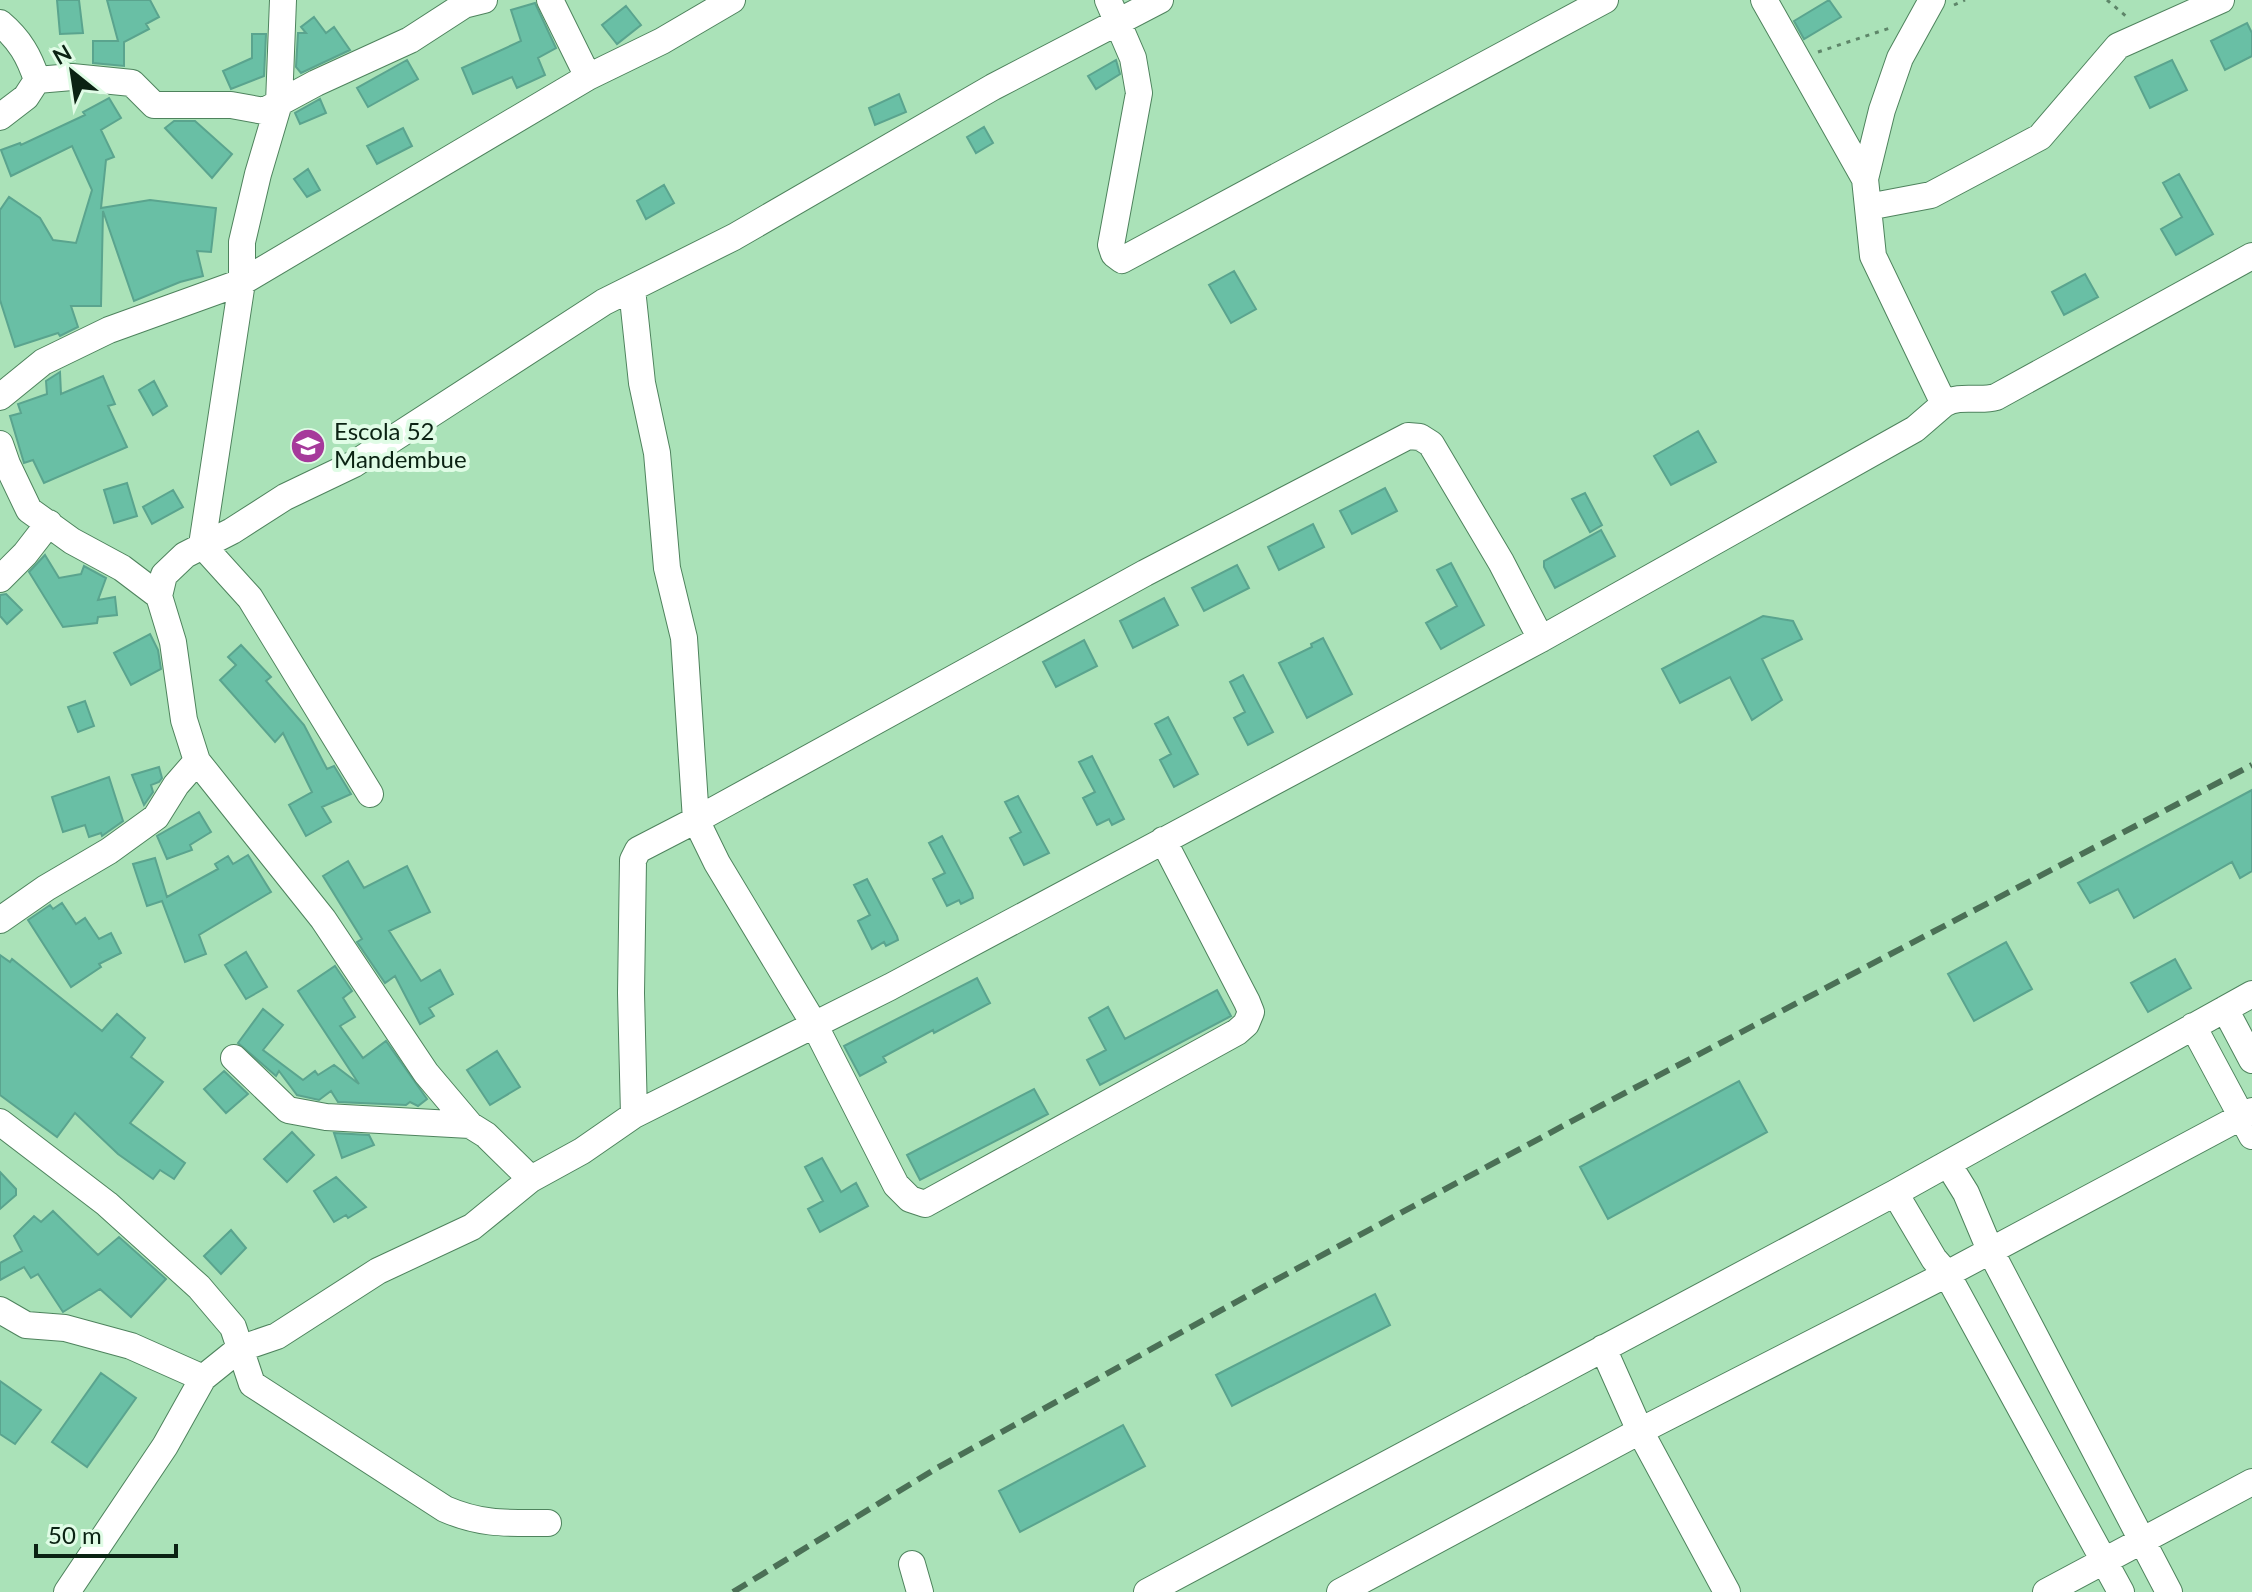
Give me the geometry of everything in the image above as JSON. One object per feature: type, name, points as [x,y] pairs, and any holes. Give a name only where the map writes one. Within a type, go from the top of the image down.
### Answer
[{"type":"street","points":[[202,545],[242,282],[242,242],[279,103],[283,0]]},
{"type":"street","points":[[37,80],[72,77],[132,83],[154,105],[231,105],[264,111],[316,83],[410,40],[464,5],[484,0]]},
{"type":"street","points":[[550,0],[588,77]]},
{"type":"street","points":[[0,397],[43,362],[109,330],[242,282],[588,77],[662,41],[732,0]]},
{"type":"street","points":[[531,1179],[486,1135],[470,1125],[426,1073],[323,919],[197,761],[184,720],[173,642],[159,596],[164,575],[185,555],[232,531],[285,497],[354,464],[604,302],[734,237],[993,87],[1113,11],[1160,0]]},
{"type":"street","points":[[1113,11],[1133,58],[1139,93],[1111,245],[1117,258],[1125,260],[1605,0]]},
{"type":"street","points":[[1764,0],[1865,179]]},
{"type":"street","points":[[1868,207],[1931,195],[2040,137],[2118,46],[2221,0]]},
{"type":"street","points":[[1928,8],[1900,58],[1882,110],[1865,179],[1873,256],[1944,404]]},
{"type":"street","points":[[0,23],[16,36],[29,57],[37,80]]},
{"type":"street","points":[[0,117],[26,97],[37,80]]},
{"type":"street","points":[[67,1592],[165,1446],[203,1378],[239,1349],[277,1336],[378,1271],[472,1227],[531,1179],[582,1151],[634,1115],[890,987],[1541,639],[1915,429],[1951,400],[1977,401],[1996,397],[2252,256]]},
{"type":"street","points":[[632,289],[642,383],[657,453],[667,568],[684,638],[696,820],[717,863],[814,1024],[896,1185],[910,1199],[925,1204],[1237,1032],[1246,1024],[1251,1012],[1247,1002],[1163,840]]},
{"type":"street","points":[[634,1115],[631,993],[633,860],[638,850],[1145,573],[1408,436],[1420,437],[1431,444],[1501,562],[1541,639]]},
{"type":"street","points":[[0,444],[29,510],[72,541],[122,568],[159,596]]},
{"type":"street","points":[[0,579],[49,523]]},
{"type":"street","points":[[202,545],[250,598],[370,794]]},
{"type":"street","points":[[0,920],[46,888],[109,851],[156,817],[176,785],[197,761]]},
{"type":"street","points":[[1147,1592],[1895,1193],[2252,994]]},
{"type":"street","points":[[2225,1009],[2252,1060]]},
{"type":"street","points":[[1340,1592],[1640,1431],[2248,1121],[2193,1026]]},
{"type":"street","points":[[234,1058],[288,1110],[326,1117],[470,1125]]},
{"type":"street","points":[[0,1122],[107,1204],[199,1287],[233,1327],[252,1384],[445,1509],[468,1519],[493,1523],[548,1523]]},
{"type":"street","points":[[1948,1164],[1966,1193],[1990,1250],[2169,1592]]},
{"type":"street","points":[[1895,1193],[1934,1259],[1947,1274],[2121,1592]]},
{"type":"street","points":[[0,1310],[26,1325],[65,1328],[131,1346],[203,1378]]},
{"type":"street","points":[[1603,1348],[1640,1431],[1727,1592]]},
{"type":"street","points":[[2046,1592],[2252,1482]]},
{"type":"street","points":[[912,1564],[920,1592]]},
{"type":"path","points":[[1798,58],[1928,8],[1965,0]]},
{"type":"building","points":[[57,0],[79,0],[83,33],[60,34]]},
{"type":"building","points":[[107,0],[150,0],[159,17],[146,24],[149,29],[124,42],[124,66],[93,63],[93,41],[118,41]]},
{"type":"building","points":[[1829,0],[1841,17],[1804,39],[1794,21]]},
{"type":"building","points":[[535,3],[556,48],[538,58],[545,75],[517,88],[512,77],[473,94],[462,68],[521,41],[511,10]]},
{"type":"building","points":[[626,6],[641,25],[617,44],[602,25]]},
{"type":"building","points":[[314,17],[326,33],[334,27],[350,50],[301,73],[296,67],[298,33],[306,33],[301,27]]},
{"type":"building","points":[[2247,23],[2252,33],[2252,56],[2225,70],[2211,41]]},
{"type":"building","points":[[252,34],[266,34],[264,76],[231,89],[223,71],[252,58]]},
{"type":"building","points":[[407,60],[418,79],[368,107],[357,88]]},
{"type":"building","points":[[1116,60],[1120,74],[1096,89],[1088,76]]},
{"type":"building","points":[[2172,60],[2187,90],[2150,108],[2135,77]]},
{"type":"building","points":[[899,94],[906,112],[875,125],[869,108]]},
{"type":"building","points":[[109,98],[121,118],[101,130],[114,157],[106,160],[101,208],[150,200],[216,208],[211,252],[197,251],[203,276],[134,301],[103,211],[101,306],[71,306],[78,327],[60,336],[58,333],[15,347],[0,300],[0,210],[9,197],[40,218],[53,240],[76,243],[92,190],[72,146],[11,176],[1,150],[21,145],[85,115],[83,112]]},
{"type":"building","points":[[320,99],[326,113],[300,124],[295,113]]},
{"type":"building","points":[[174,121],[195,121],[232,154],[212,178],[165,128]]},
{"type":"building","points":[[984,127],[993,143],[976,153],[967,137]]},
{"type":"building","points":[[403,128],[412,146],[377,164],[367,146]]},
{"type":"building","points":[[308,169],[320,190],[307,197],[294,179]]},
{"type":"building","points":[[2179,174],[2213,234],[2176,255],[2161,229],[2182,217],[2163,183]]},
{"type":"building","points":[[664,185],[674,203],[646,219],[637,201]]},
{"type":"building","points":[[1234,271],[1256,309],[1231,323],[1209,285]]},
{"type":"building","points":[[2085,274],[2098,297],[2064,315],[2052,292]]},
{"type":"building","points":[[60,372],[61,394],[103,376],[115,404],[108,406],[127,447],[44,483],[33,460],[24,463],[10,416],[21,413],[18,404],[47,394],[46,381]]},
{"type":"building","points":[[154,381],[167,406],[153,415],[139,390]]},
{"type":"building","points":[[1698,431],[1716,462],[1671,485],[1654,456]]},
{"type":"building","points":[[127,483],[137,516],[114,523],[104,490]]},
{"type":"building","points":[[1385,488],[1397,511],[1352,534],[1340,511]]},
{"type":"building","points":[[173,490],[183,507],[152,524],[143,507]]},
{"type":"building","points":[[1585,493],[1602,525],[1590,532],[1572,499]]},
{"type":"building","points":[[1313,524],[1324,547],[1279,570],[1268,547]]},
{"type":"building","points":[[1601,530],[1615,556],[1555,588],[1544,561]]},
{"type":"building","points":[[45,555],[59,578],[81,574],[84,566],[106,578],[98,600],[115,597],[117,615],[98,617],[97,623],[63,627],[29,572]]},
{"type":"building","points":[[1451,563],[1484,625],[1441,649],[1426,623],[1457,606],[1437,570]]},
{"type":"building","points":[[1237,565],[1249,588],[1204,611],[1192,588]]},
{"type":"building","points":[[6,594],[22,610],[7,624],[0,616],[0,595]]},
{"type":"building","points":[[1164,598],[1178,625],[1133,648],[1120,621]]},
{"type":"building","points":[[1763,616],[1793,621],[1802,639],[1762,659],[1782,700],[1752,720],[1730,677],[1680,703],[1662,669]]},
{"type":"building","points":[[150,634],[158,650],[161,669],[131,685],[114,653]]},
{"type":"building","points":[[1323,638],[1352,694],[1307,718],[1279,663]]},
{"type":"building","points":[[1084,640],[1097,666],[1056,687],[1043,662]]},
{"type":"building","points":[[241,645],[271,677],[266,681],[304,725],[327,769],[334,766],[351,794],[322,807],[331,822],[306,836],[289,805],[312,792],[283,733],[275,742],[220,680],[236,665],[228,657]]},
{"type":"building","points":[[1243,675],[1273,732],[1248,745],[1234,718],[1245,712],[1230,682]]},
{"type":"building","points":[[85,701],[94,726],[78,732],[68,707]]},
{"type":"building","points":[[1168,717],[1198,774],[1174,787],[1160,760],[1171,754],[1155,724]]},
{"type":"building","points":[[1092,756],[1124,819],[1112,825],[1109,819],[1097,825],[1083,798],[1095,792],[1079,762]]},
{"type":"building","points":[[159,767],[162,778],[151,785],[153,792],[144,805],[132,775]]},
{"type":"building","points":[[109,777],[123,821],[102,836],[101,833],[89,837],[85,825],[63,832],[52,797]]},
{"type":"building","points":[[2252,790],[2252,871],[2240,878],[2232,862],[2134,918],[2118,889],[2090,903],[2078,883]]},
{"type":"building","points":[[1018,796],[1049,853],[1024,865],[1010,838],[1021,832],[1005,802]]},
{"type":"building","points":[[199,812],[211,832],[190,845],[192,850],[167,859],[157,836]]},
{"type":"building","points":[[942,836],[972,893],[973,898],[961,904],[959,900],[947,906],[933,879],[945,873],[929,843]]},
{"type":"building","points":[[248,855],[271,892],[199,935],[206,954],[185,962],[162,901],[147,906],[133,864],[155,858],[167,897],[218,869],[215,864],[228,856],[233,864]]},
{"type":"building","points":[[348,861],[364,888],[407,866],[430,912],[389,931],[421,981],[440,970],[453,994],[429,1008],[434,1016],[420,1024],[395,976],[385,983],[357,942],[362,939],[323,876]]},
{"type":"building","points":[[867,879],[898,940],[886,946],[884,942],[872,949],[858,921],[870,915],[854,885]]},
{"type":"building","points":[[62,903],[76,924],[85,918],[99,939],[111,933],[121,953],[99,964],[101,967],[71,987],[28,920],[50,905],[53,909]]},
{"type":"building","points":[[2006,942],[2032,989],[1974,1021],[1948,974]]},
{"type":"building","points":[[246,952],[267,987],[246,999],[225,965]]},
{"type":"building","points":[[0,955],[10,962],[12,959],[102,1031],[117,1014],[145,1038],[131,1057],[163,1082],[130,1123],[185,1163],[174,1179],[160,1170],[153,1179],[118,1154],[75,1113],[57,1137],[0,1095]]},
{"type":"building","points":[[2175,959],[2191,988],[2148,1012],[2131,983]]},
{"type":"building","points":[[335,966],[352,991],[343,998],[355,1017],[340,1026],[363,1058],[386,1041],[427,1099],[418,1106],[410,1102],[406,1105],[338,1102],[331,1091],[319,1100],[297,1095],[279,1071],[276,1076],[238,1043],[263,1009],[283,1025],[263,1050],[303,1080],[315,1071],[318,1075],[334,1065],[359,1084],[298,991]]},
{"type":"building","points":[[977,978],[990,1003],[883,1057],[886,1062],[860,1076],[844,1046]]},
{"type":"building","points":[[1217,990],[1231,1016],[1100,1085],[1087,1060],[1106,1050],[1089,1018],[1108,1007],[1125,1039]]},
{"type":"building","points":[[497,1051],[520,1087],[490,1105],[467,1070]]},
{"type":"building","points":[[224,1071],[248,1094],[226,1113],[204,1089]]},
{"type":"building","points":[[1739,1081],[1767,1132],[1608,1219],[1580,1167]]},
{"type":"building","points":[[1034,1089],[1048,1114],[920,1180],[907,1155]]},
{"type":"building","points":[[292,1132],[314,1155],[287,1182],[264,1159]]},
{"type":"building","points":[[334,1133],[369,1135],[374,1145],[342,1158]]},
{"type":"building","points":[[822,1158],[841,1192],[856,1183],[868,1206],[820,1232],[808,1209],[823,1201],[805,1167]]},
{"type":"building","points":[[0,1172],[16,1189],[16,1195],[0,1209]]},
{"type":"building","points":[[336,1177],[366,1207],[334,1222],[314,1191]]},
{"type":"building","points":[[53,1211],[98,1255],[119,1237],[166,1279],[131,1317],[100,1289],[63,1312],[38,1274],[31,1278],[24,1267],[0,1280],[0,1263],[22,1251],[14,1236],[34,1216],[41,1222]]},
{"type":"building","points":[[231,1230],[246,1248],[221,1274],[204,1256]]},
{"type":"building","points":[[1375,1294],[1390,1325],[1232,1406],[1216,1375]]},
{"type":"building","points":[[101,1373],[136,1398],[87,1467],[52,1442]]},
{"type":"building","points":[[0,1381],[41,1410],[15,1444],[0,1434]]},
{"type":"building","points":[[1123,1425],[1145,1466],[1020,1532],[999,1491]]},
{"type":"railway","points":[[733,1592],[937,1468],[1272,1282],[1602,1105],[2252,765]]},
{"type":"place","name":"Escola 52 Mandembue","points":[[308,446]]}]
